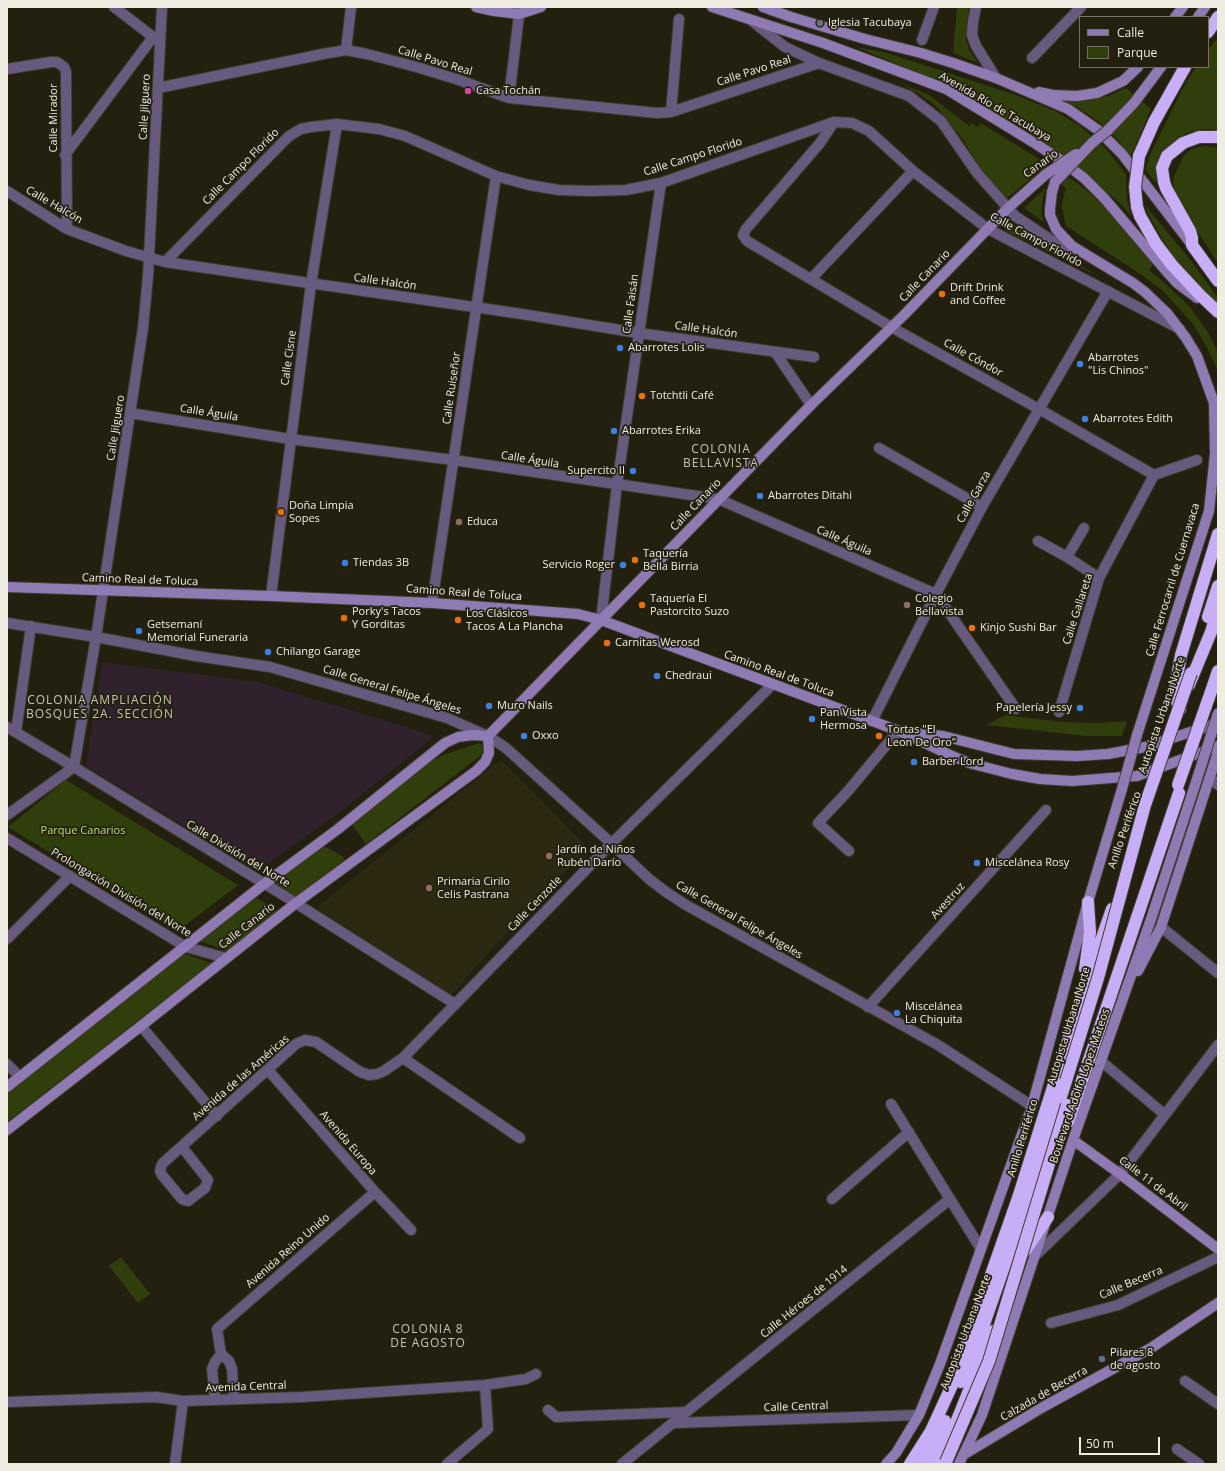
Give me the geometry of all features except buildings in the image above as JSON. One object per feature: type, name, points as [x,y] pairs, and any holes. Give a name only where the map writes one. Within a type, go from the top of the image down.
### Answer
[{"type":"highway","points":[[1209,31],[1218,17]]},
{"type":"highway","points":[[1209,32],[1218,22]]},
{"type":"highway","points":[[1184,68],[1156,117],[1139,156],[1135,187],[1137,207],[1140,216],[1156,244],[1172,265],[1217,311]]},
{"type":"highway","points":[[1218,137],[1199,137],[1183,143],[1170,153],[1162,168],[1164,182],[1169,195],[1190,231],[1192,245],[1218,282]]},
{"type":"highway","points":[[1180,709],[1175,697],[1175,689],[1180,655],[1218,534]]},
{"type":"highway","name":"Autopista Urbana Norte","points":[[920,1464],[935,1443],[975,1350],[1035,1178],[1098,978],[1145,805],[1191,673],[1218,586]]},
{"type":"highway","name":"Anillo Periférico","points":[[910,1464],[931,1431],[953,1383],[1018,1198],[1082,996],[1180,709],[1211,632],[1218,609]]},
{"type":"highway","name":"Autopista Urbana Norte","points":[[944,1464],[989,1361],[1090,1031],[1218,671]]},
{"type":"highway","points":[[1030,1254],[1105,1007],[1179,793],[1215,711],[1218,688]]},
{"type":"highway","points":[[1082,996],[1090,932],[1088,902]]},
{"type":"highway","points":[[932,1464],[949,1440],[1030,1254],[1048,1217]]},
{"type":"main road","points":[[476,7],[494,12],[541,7]]},
{"type":"main road","name":"Avenida Río de Tacubaya","points":[[712,7],[823,42],[946,89],[1059,159],[1095,188],[1167,272],[1186,290],[1217,311]]},
{"type":"main road","name":"Avenida Río de Tacubaya","points":[[763,7],[865,39],[921,53],[996,78],[1068,109],[1098,130],[1130,164],[1192,245]]},
{"type":"main road","points":[[1176,16],[1183,7]]},
{"type":"main road","points":[[1199,16],[1206,7]]},
{"type":"main road","points":[[1013,86],[1053,95],[1077,96],[1097,93],[1123,81],[1137,68]]},
{"type":"main road","points":[[1079,251],[1060,234],[1050,215],[1050,201],[1055,182],[1092,143],[1108,130],[1134,103],[1160,68]]},
{"type":"main road","name":"Canario","points":[[1007,209],[1045,175],[1092,143]]},
{"type":"main road","name":"Calle Canario","points":[[7,1130],[296,903],[476,771],[485,762],[489,753],[488,736],[718,500],[1007,209]]},
{"type":"main road","name":"Calle Ferrocarril de Cuernavaca","points":[[1079,251],[1119,273],[1145,292],[1167,313],[1180,329],[1197,356],[1214,403],[1215,454],[1208,511],[1137,736],[1088,902]]},
{"type":"main road","name":"Camino Real de Toluca","points":[[7,587],[432,603],[578,614],[601,620],[872,721],[969,763],[1012,774],[1040,779],[1072,781],[1137,776],[1218,746]]},
{"type":"main road","name":"Boulevard Adolfo López Mateos","points":[[1048,1217],[1073,1140],[1151,919],[1196,782],[1215,711]]},
{"type":"main road","points":[[1213,725],[1214,730],[1218,735]]},
{"type":"main road","name":"Camino Real de Toluca","points":[[898,731],[943,736],[1014,754],[1077,756],[1108,754],[1145,747],[1213,725]]},
{"type":"main road","name":"Calle Canario","points":[[7,1087],[264,884],[338,829],[444,743],[458,737],[472,735],[488,736]]},
{"type":"main road","points":[[1121,1003],[1161,927],[1218,752]]},
{"type":"main road","points":[[886,1464],[896,1453],[919,1414],[940,1364],[1032,1106],[1088,902]]},
{"type":"main road","name":"Calle 11 de Abril","points":[[1073,1140],[1218,1249]]},
{"type":"main road","points":[[961,1459],[982,1414],[1030,1254]]},
{"type":"main road","name":"Calzada de Becerra","points":[[961,1459],[1044,1407],[1151,1348],[1218,1303]]},
{"type":"street","points":[[66,155],[156,39],[114,7]]},
{"type":"street","name":"Calle Jilguero","points":[[74,767],[96,637],[143,328],[148,276],[158,88],[156,39],[162,7]]},
{"type":"street","points":[[346,50],[351,7]]},
{"type":"street","points":[[922,40],[934,7]]},
{"type":"street","points":[[976,7],[972,35],[976,46],[996,78]]},
{"type":"street","points":[[1032,58],[1081,7]]},
{"type":"street","points":[[509,98],[520,10]]},
{"type":"street","name":"Calle Ferrocarril de Cuernavaca","points":[[750,19],[786,47],[820,63],[909,96],[941,121],[977,173],[1007,209],[1051,240],[1079,251]]},
{"type":"street","points":[[671,112],[679,20]]},
{"type":"street","name":"Calle Pavo Real","points":[[158,88],[346,50],[420,68],[509,98],[657,113],[671,112],[820,63]]},
{"type":"street","name":"Calle Mirador","points":[[7,69],[57,62],[64,67],[66,72],[67,229]]},
{"type":"street","name":"Calle Campo Florido","points":[[165,262],[289,136],[301,129],[337,124],[379,129],[405,136],[496,176],[528,185],[559,190],[589,191],[626,190],[661,182],[834,122],[852,123],[869,131],[913,171],[988,229],[1180,329]]},
{"type":"street","name":"Calle Cóndor","points":[[834,122],[820,144],[746,229],[743,235],[747,241],[891,327],[1154,475]]},
{"type":"street","name":"Calle Cisne","points":[[271,596],[311,284],[337,124]]},
{"type":"street","points":[[811,279],[913,171]]},
{"type":"street","name":"Calle Ruiseñor","points":[[432,603],[496,176]]},
{"type":"street","name":"Calle Faisán","points":[[601,620],[617,485],[661,182]]},
{"type":"street","name":"Calle Halcón","points":[[7,191],[67,229],[126,251],[165,262],[476,307],[638,333],[814,357]]},
{"type":"street","name":"Calle Garza","points":[[872,721],[982,506],[1108,291]]},
{"type":"street","points":[[775,352],[812,405]]},
{"type":"street","name":"Calle Águila","points":[[130,413],[290,439],[453,460],[718,500],[936,594]]},
{"type":"street","points":[[879,448],[982,506]]},
{"type":"street","points":[[1154,475],[1197,460]]},
{"type":"street","name":"Calle Gallareta","points":[[1059,712],[1099,578],[1154,475]]},
{"type":"street","points":[[1067,557],[1084,528]]},
{"type":"street","points":[[1038,541],[1067,557],[1099,578]]},
{"type":"street","points":[[936,594],[1016,709]]},
{"type":"street","name":"Calle General Felipe Ángeles","points":[[7,623],[96,637],[196,656],[270,667],[447,718],[488,736],[506,748],[649,879],[686,905],[933,1043],[1032,1106]]},
{"type":"street","points":[[11,730],[31,626]]},
{"type":"street","name":"Calle Cenzotle","points":[[404,1058],[611,843],[772,685]]},
{"type":"street","name":"Calle División del Norte","points":[[11,730],[296,903],[455,1004]]},
{"type":"street","points":[[848,851],[818,823],[848,791],[898,731]]},
{"type":"street","points":[[7,815],[74,767]]},
{"type":"street","points":[[1210,778],[1218,785]]},
{"type":"street","name":"Avestruz","points":[[868,1007],[1046,810]]},
{"type":"street","name":"Prolongación División del Norte","points":[[7,838],[186,947],[226,958]]},
{"type":"street","points":[[7,940],[70,876]]},
{"type":"street","points":[[1161,927],[1218,973]]},
{"type":"street","points":[[141,1026],[217,1116]]},
{"type":"street","name":"Avenida de las Américas","points":[[182,1147],[208,1180],[205,1188],[188,1201],[181,1198],[160,1171],[160,1167],[163,1163],[296,1044],[305,1040],[316,1042],[360,1072],[369,1075],[384,1071],[404,1058]]},
{"type":"street","points":[[1030,1254],[1120,1174],[1164,1114],[1218,1045]]},
{"type":"street","points":[[404,1058],[520,1138]]},
{"type":"street","points":[[1101,1061],[1164,1114]]},
{"type":"street","points":[[7,1064],[20,1077]]},
{"type":"street","name":"Avenida Europa","points":[[268,1070],[375,1192],[411,1230]]},
{"type":"street","points":[[891,1104],[981,1249]]},
{"type":"street","points":[[832,1199],[909,1132]]},
{"type":"street","name":"Avenida Reino Unido","points":[[221,1354],[217,1329],[375,1192]]},
{"type":"street","name":"Calle Héroes de 1914","points":[[622,1464],[950,1199]]},
{"type":"street","name":"Calle Becerra","points":[[1051,1323],[1118,1305],[1218,1258]]},
{"type":"street","points":[[215,1399],[212,1369],[221,1354],[229,1361],[232,1369],[234,1398]]},
{"type":"street","name":"Avenida Central","points":[[7,1402],[156,1397],[183,1401],[234,1398],[302,1397],[485,1385],[526,1379],[536,1374]]},
{"type":"street","points":[[1185,1380],[1218,1404]]},
{"type":"street","points":[[447,1464],[488,1429],[485,1385]]},
{"type":"street","points":[[175,1464],[183,1401]]},
{"type":"street","points":[[548,1410],[556,1417],[686,1412]]},
{"type":"street","name":"Calle Central","points":[[673,1423],[919,1414]]},
{"type":"street","points":[[1177,1449],[1199,1464]]},
{"type":"shaded area","points":[[102,662],[257,682],[432,736],[429,741],[340,812],[257,871],[86,766]]},
{"type":"shaded area","name":"Primaria Cirilo Celis Pastrana","points":[[501,760],[588,848],[533,904],[451,995],[316,908]]},
{"type":"green space","points":[[957,7],[969,7],[966,40],[969,49],[978,63],[953,53]]},
{"type":"green space","points":[[1218,38],[1218,130],[1204,129],[1189,132],[1177,139],[1168,151],[1159,186],[1145,170],[1151,153],[1183,88],[1195,68],[1209,68],[1209,48]]},
{"type":"green space","points":[[856,47],[884,52],[1016,95],[1055,111],[1080,126],[1107,150],[1126,174],[1127,200],[1132,217],[1120,203],[1089,178],[972,102],[973,99],[942,83]]},
{"type":"green space","points":[[901,84],[928,94],[969,126],[972,123],[978,127],[981,123],[1073,180],[1093,196],[1109,212],[1153,265],[1149,270],[1190,307],[1207,331],[1218,352],[1218,371],[1204,342],[1193,324],[1163,291],[1142,275],[1066,226],[1062,208],[1066,188],[1041,170],[1006,199],[982,171],[964,141],[937,107],[918,93]]},
{"type":"green space","points":[[1126,88],[1151,109],[1131,156],[1118,140],[1099,122],[1077,107],[1060,100],[1083,100],[1108,96]]},
{"type":"green space","points":[[1207,146],[1218,148],[1218,263],[1197,231],[1176,194],[1173,184],[1174,176],[1183,157],[1189,151],[1197,147]]},
{"type":"green space","points":[[1046,188],[1041,211],[1044,222],[1024,208]]},
{"type":"green space","points":[[1145,205],[1192,262],[1218,298],[1218,304],[1185,271],[1170,252],[1149,216]]},
{"type":"green space","points":[[1011,223],[1098,276],[1004,230]]},
{"type":"green space","points":[[1005,715],[1063,722],[1097,723],[1127,721],[1122,736],[1086,736],[987,725]]},
{"type":"green space","points":[[479,743],[482,745],[483,751],[480,756],[366,844],[351,823],[431,761],[443,755]]},
{"type":"green space","name":"Parque Canarios","points":[[66,780],[238,885],[178,931],[8,827]]},
{"type":"green space","points":[[319,846],[324,846],[344,857],[343,861],[299,896],[294,896],[274,884],[274,881]]},
{"type":"green space","points":[[254,896],[277,911],[230,950],[225,950],[200,941],[200,938]]},
{"type":"green space","points":[[183,953],[211,963],[7,1122],[7,1089]]},
{"type":"green space","points":[[121,1257],[150,1294],[138,1303],[109,1266]]},
{"type":"place","name":"Iglesia Tacubaya","points":[[820,23]]},
{"type":"place","name":"Casa Tochán","points":[[468,91]]},
{"type":"place","name":"Drift Drink and Coffee","points":[[942,294]]},
{"type":"place","name":"Abarrotes Lolis","points":[[620,348]]},
{"type":"place","name":"Abarrotes \"Lis Chinos\"","points":[[1080,364]]},
{"type":"place","name":"Totchtli Café","points":[[642,396]]},
{"type":"place","name":"Abarrotes Edith","points":[[1085,419]]},
{"type":"place","name":"Abarrotes Erika","points":[[614,431]]},
{"type":"place","name":"Supercito II","points":[[633,471]]},
{"type":"place","name":"Abarrotes Ditahi","points":[[760,496]]},
{"type":"place","name":"Doña Limpia Sopes","points":[[281,512]]},
{"type":"place","name":"Educa","points":[[459,522]]},
{"type":"place","name":"Taquería Bella Birria","points":[[635,560]]},
{"type":"place","name":"Tiendas 3B","points":[[345,563]]},
{"type":"place","name":"Servicio Roger","points":[[623,565]]},
{"type":"place","name":"Taquería El Pastorcito Suzo","points":[[642,605]]},
{"type":"place","name":"Colegio Bellavista","points":[[907,605]]},
{"type":"place","name":"Porky's Tacos Y Gorditas","points":[[344,618]]},
{"type":"place","name":"Los Clásicos Tacos A La Plancha","points":[[458,620]]},
{"type":"place","name":"Kinjo Sushi Bar","points":[[972,628]]},
{"type":"place","name":"Getsemaní Memorial Funeraria","points":[[139,631]]},
{"type":"place","name":"Carnitas Werosd","points":[[607,643]]},
{"type":"place","name":"Chilango Garage","points":[[268,652]]},
{"type":"place","name":"Chedraui","points":[[657,676]]},
{"type":"place","name":"Muro Nails","points":[[489,706]]},
{"type":"place","name":"Papelería Jessy","points":[[1080,708]]},
{"type":"place","name":"Pan Vista Hermosa","points":[[812,719]]},
{"type":"place","name":"Oxxo","points":[[524,736]]},
{"type":"place","name":"Tortas \"El Leon De Oro\"","points":[[879,736]]},
{"type":"place","name":"Barber Lord","points":[[914,762]]},
{"type":"place","name":"Jardín de Niños Rubén Darío","points":[[549,856]]},
{"type":"place","name":"Miscelánea Rosy","points":[[977,863]]},
{"type":"place","name":"Primaria Cirilo Celis Pastrana","points":[[429,888]]},
{"type":"place","name":"Miscelánea La Chiquita","points":[[897,1013]]},
{"type":"place","name":"Pilares 8 de agosto","points":[[1102,1359]]},
{"type":"district","name":"COLONIA BELLAVISTA","points":[[721,457]]},
{"type":"district","name":"COLONIA AMPLIACIÓN BOSQUES 2A. SECCIÓN","points":[[100,708]]},
{"type":"district","name":"COLONIA 8 DE AGOSTO","points":[[428,1337]]}]
